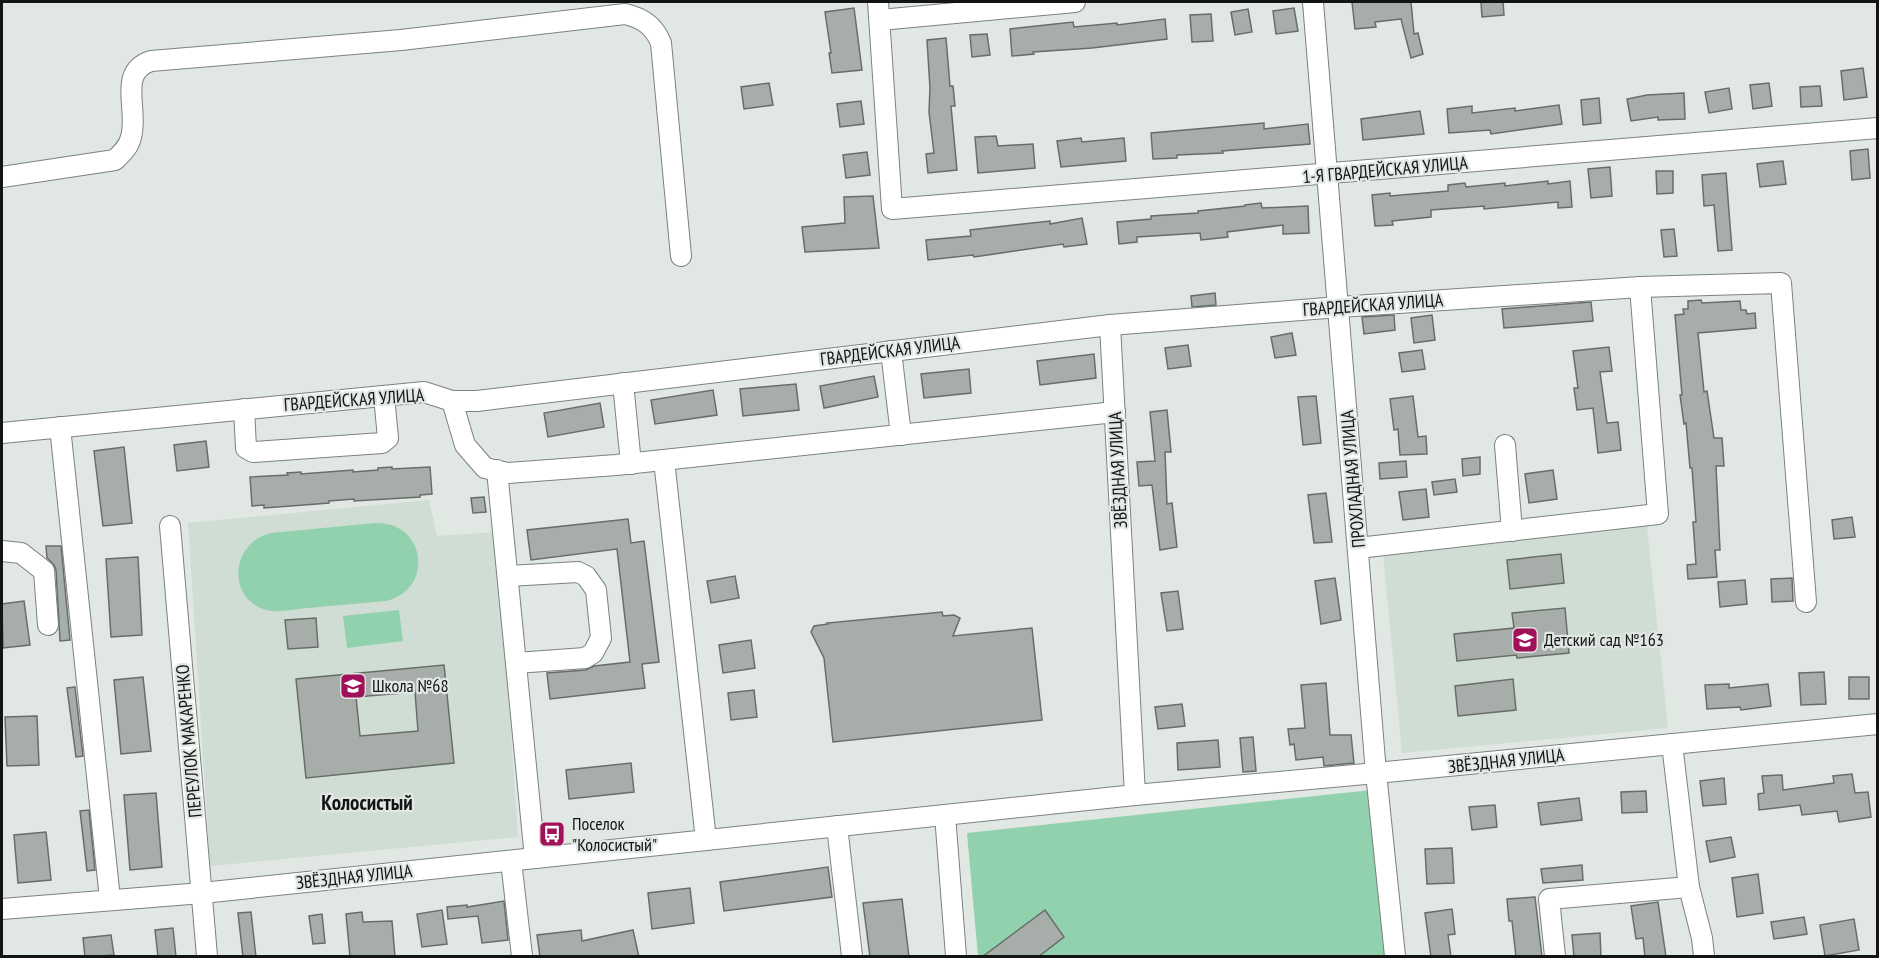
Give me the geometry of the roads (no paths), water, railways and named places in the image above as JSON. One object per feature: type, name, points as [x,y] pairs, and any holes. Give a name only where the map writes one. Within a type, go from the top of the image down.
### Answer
[{"type":"street","points":[[879,11],[1075,2]]},
{"type":"street","name":"ПРОХЛАДНАЯ УЛИЦА","points":[[1313,2],[1376,773],[1395,957]]},
{"type":"street","name":"1-Я ГВАРДЕЙСКАЯ УЛИЦА","points":[[879,11],[892,209],[1878,128]]},
{"type":"street","points":[[2,177],[115,160],[127,148],[132,136],[134,118],[131,80],[136,69],[151,61],[401,40],[626,14],[639,17],[650,25],[657,33],[661,43],[681,256]]},
{"type":"street","name":"ГВАРДЕЙСКАЯ УЛИЦА","points":[[2,433],[424,392],[452,400],[477,401],[1110,325],[1640,287],[1781,283],[1806,602]]},
{"type":"street","points":[[1358,548],[1658,514],[1640,287]]},
{"type":"street","name":"ЗВЁЗДНАЯ УЛИЦА","points":[[1110,325],[1135,795]]},
{"type":"street","points":[[891,351],[901,435]]},
{"type":"street","points":[[623,383],[631,464]]},
{"type":"street","points":[[244,409],[246,448],[253,452],[382,443],[388,438],[384,396]]},
{"type":"street","points":[[452,400],[465,445],[485,468],[508,473],[631,464],[1115,411]]},
{"type":"street","points":[[60,427],[110,899]]},
{"type":"street","points":[[1505,445],[1512,531]]},
{"type":"street","points":[[664,460],[706,840]]},
{"type":"street","points":[[497,471],[516,663],[540,854]]},
{"type":"street","name":"ПЕРЕУЛОК МАКАРЕНКО","points":[[170,526],[207,957]]},
{"type":"street","points":[[2,551],[21,553],[44,571],[75,567]]},
{"type":"street","points":[[44,571],[48,625]]},
{"type":"street","points":[[508,576],[578,572],[586,576],[596,591],[601,638],[593,654],[585,658],[516,663]]},
{"type":"street","name":"ЗВЁЗДНАЯ УЛИЦА","points":[[2,909],[202,893],[511,861],[540,854],[706,840],[1135,795],[1878,724]]},
{"type":"street","points":[[1672,744],[1689,886],[1702,938],[1704,957]]},
{"type":"street","points":[[945,815],[956,957]]},
{"type":"street","points":[[837,826],[852,957]]},
{"type":"street","points":[[511,861],[522,957]]},
{"type":"street","points":[[1555,957],[1549,899],[1689,886]]},
{"type":"place","name":"Детский cад №163","points":[[1525,640]]},
{"type":"place","name":"Школа №68","points":[[353,686]]},
{"type":"place","name":"Поселок \"Колосистый\"","points":[[552,834]]},
{"type":"district","name":"Колосистый","points":[[367,803]]}]
